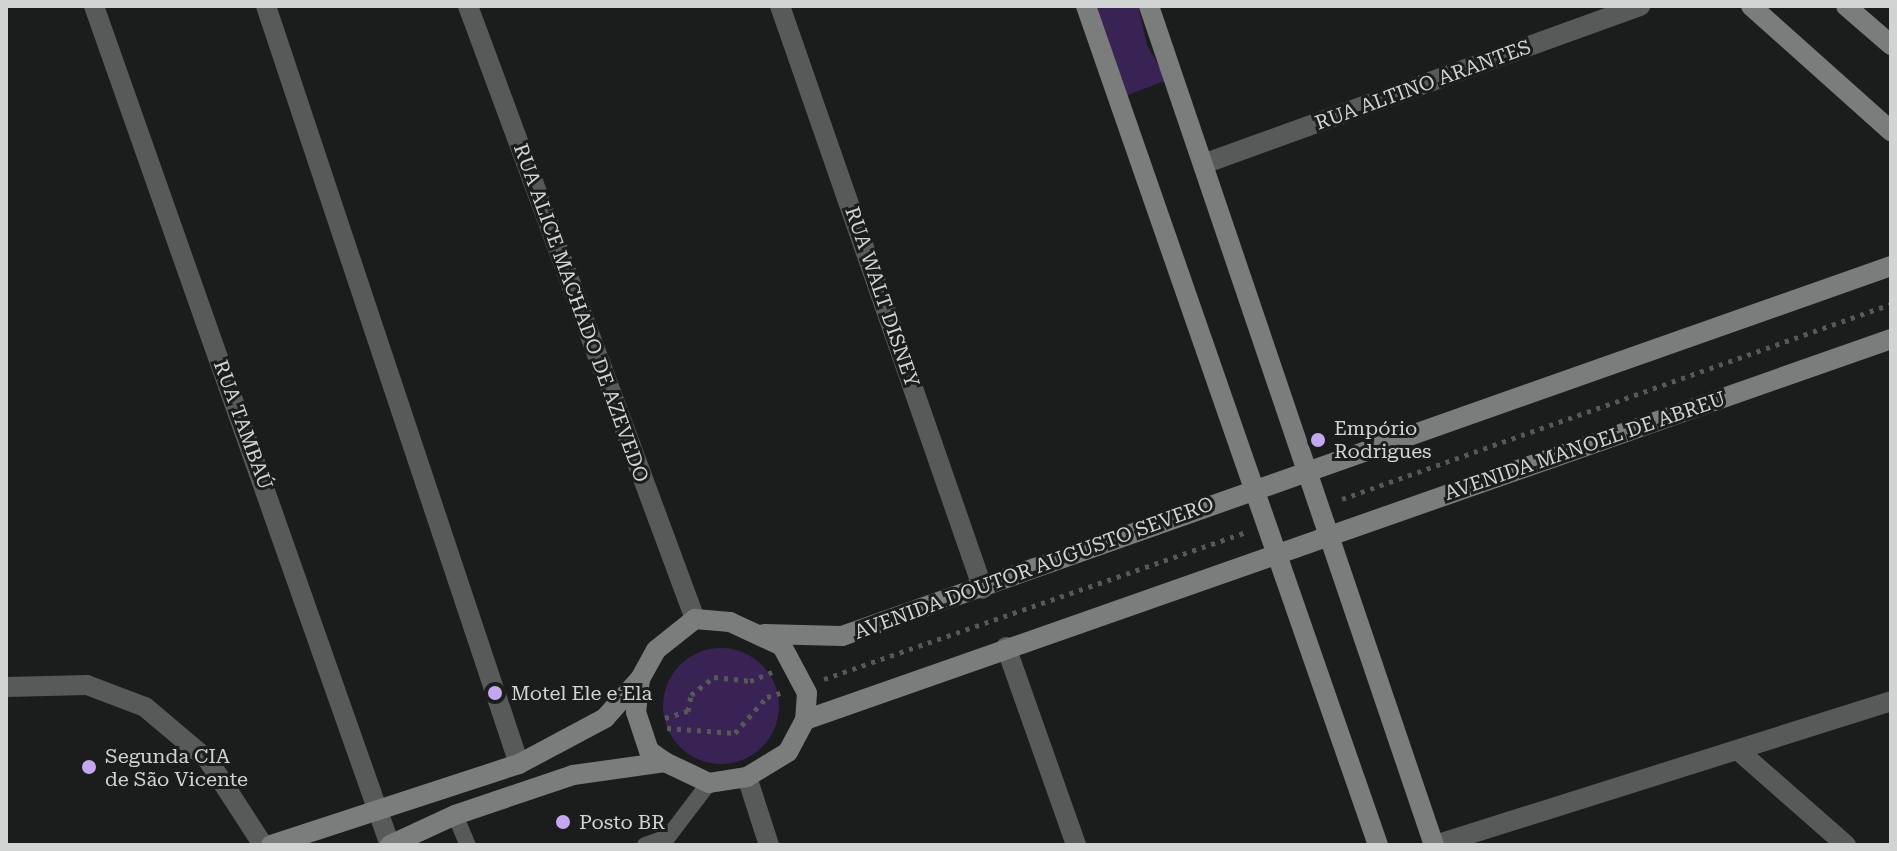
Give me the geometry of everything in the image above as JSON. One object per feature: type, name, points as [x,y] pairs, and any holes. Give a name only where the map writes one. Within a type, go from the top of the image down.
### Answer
[{"type":"street","name":"RUA TAMBAÚ","points":[[94,6],[380,807],[390,845]]},
{"type":"street","points":[[266,6],[519,764]]},
{"type":"street","name":"RUA ALICE MACHADO DE AZEVEDO","points":[[468,6],[695,619]]},
{"type":"street","name":"RUA WALT DISNEY","points":[[780,6],[983,589]]},
{"type":"street","points":[[1086,6],[1254,489],[1279,552],[1378,845]]},
{"type":"street","points":[[1149,6],[1206,163],[1303,472],[1329,536],[1435,845],[1740,752],[1891,701]]},
{"type":"street","name":"RUA ALTINO ARANTES","points":[[1206,163],[1640,6]]},
{"type":"street","points":[[1751,6],[1891,131]]},
{"type":"street","points":[[1846,6],[1891,45]]},
{"type":"street","points":[[1303,472],[1891,266]]},
{"type":"street","name":"AVENIDA MANOEL DE ABREU","points":[[1279,552],[1891,339]]},
{"type":"street","name":"AVENIDA DOUTOR AUGUSTO SEVERO","points":[[764,634],[842,636],[983,589],[1303,472]]},
{"type":"street","points":[[805,720],[1279,552]]},
{"type":"street","points":[[271,845],[519,764],[605,718],[640,679],[656,650],[695,619],[730,622],[764,634],[782,646],[796,667],[807,693],[805,720],[788,752],[747,777],[709,783],[649,751],[636,712],[640,679]]},
{"type":"street","points":[[1006,647],[1076,845]]},
{"type":"street","points":[[6,687],[87,685],[145,707],[208,760],[263,845]]},
{"type":"street","points":[[1740,752],[1846,845]]},
{"type":"street","points":[[390,845],[455,815],[573,775],[665,762]]},
{"type":"street","points":[[747,777],[769,845]]},
{"type":"lane","points":[[645,845],[668,837],[709,783]]},
{"type":"lane","points":[[455,815],[468,845]]},
{"type":"shaded area","points":[[1080,6],[1138,6],[1147,45],[1167,80],[1112,101]]},
{"type":"shaded area","points":[[721,648],[743,652],[762,665],[775,684],[779,706],[775,728],[762,747],[743,760],[721,764],[699,760],[680,747],[667,728],[663,706],[667,684],[680,665],[699,652]]},
{"type":"place","name":"Empório Rodrigues","points":[[1318,440]]},
{"type":"place","name":"Motel Ele e Ela","points":[[495,693]]},
{"type":"place","name":"Segunda CIA de São Vicente","points":[[89,767]]},
{"type":"place","name":"Posto BR","points":[[563,822]]}]
